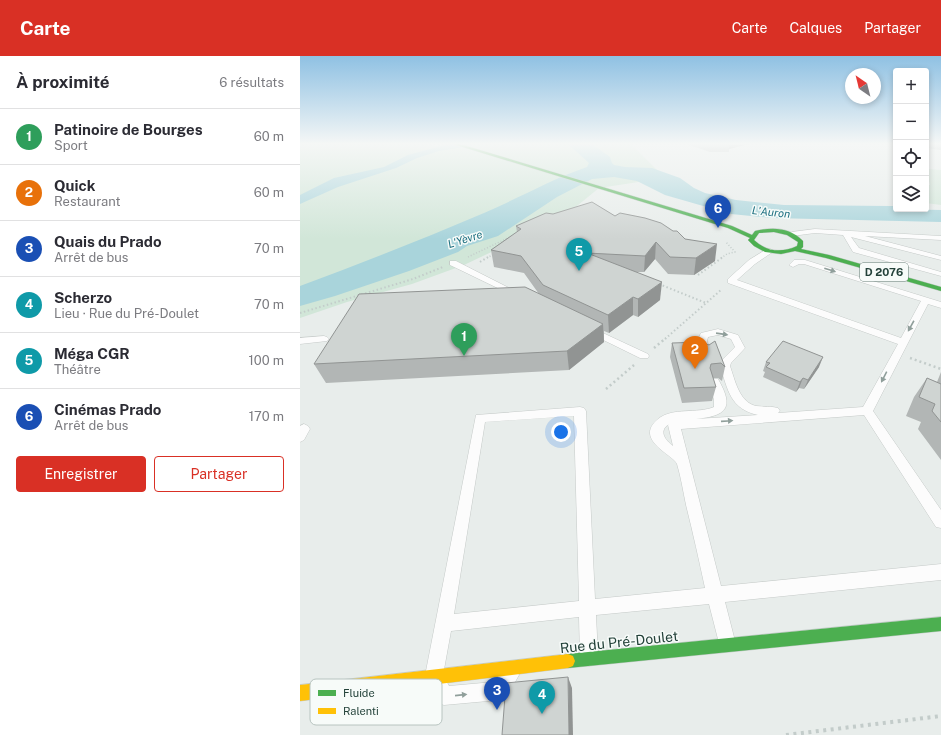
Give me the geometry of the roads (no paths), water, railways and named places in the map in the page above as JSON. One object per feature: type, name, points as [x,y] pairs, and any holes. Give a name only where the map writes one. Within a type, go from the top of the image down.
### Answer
[{"type":"main road","points":[[556,176],[756,234],[774,230],[797,242],[788,252],[770,251],[754,244],[756,234]]},
{"type":"main road","name":"D 2076","points":[[797,242],[827,256],[941,289]]},
{"type":"main road","name":"Rue du Pré-Doulet","points":[[514,668],[648,652],[727,646],[941,624]]},
{"type":"main road","points":[[410,679],[434,676]]},
{"type":"main road","points":[[300,693],[310,692]]},
{"type":"lane","points":[[797,242],[830,233],[941,238]]},
{"type":"lane","points":[[845,233],[941,258]]},
{"type":"lane","points":[[845,233],[856,250],[941,274]]},
{"type":"lane","points":[[755,261],[758,247]]},
{"type":"lane","points":[[770,251],[755,261],[731,281],[902,342]]},
{"type":"lane","points":[[793,264],[805,262],[941,305]]},
{"type":"lane","points":[[453,263],[526,299]]},
{"type":"lane","points":[[867,411],[902,342],[926,300]]},
{"type":"lane","points":[[584,327],[644,356]]},
{"type":"lane","points":[[706,355],[702,340],[704,335],[718,332],[735,337],[740,348],[726,362],[725,366],[741,405],[757,411],[791,410],[818,415]]},
{"type":"lane","points":[[300,341],[324,339]]},
{"type":"lane","points":[[683,460],[664,446],[658,438],[657,429],[660,423],[667,419],[706,415],[719,410],[721,406],[720,400],[714,382]]},
{"type":"lane","points":[[436,679],[434,676],[480,418],[580,411],[589,660]]},
{"type":"lane","points":[[727,646],[674,425],[867,411]]},
{"type":"lane","points":[[867,411],[941,522]]},
{"type":"lane","points":[[444,623],[941,572]]},
{"type":"lane","points":[[442,692],[444,696],[499,691],[514,668]]},
{"type":"water","points":[[345,176],[373,176],[338,187],[300,204],[300,195],[334,178]]},
{"type":"water","points":[[564,176],[674,176],[705,193],[736,200],[784,205],[893,206],[893,212],[929,212],[929,210],[941,210],[941,222],[773,218],[731,214],[665,195],[637,181],[614,177],[592,179],[557,197],[498,236],[467,246],[458,252],[409,271],[300,306],[300,286],[392,251],[497,207]]},
{"type":"place","name":"Cinémas Prado","points":[[718,228]]},
{"type":"place","name":"Méga CGR","points":[[579,271]]},
{"type":"place","name":"Patinoire de Bourges","points":[[464,356]]},
{"type":"place","name":"Quick","points":[[695,369]]},
{"type":"place","name":"Quais du Prado","points":[[497,710]]},
{"type":"place","name":"Scherzo","points":[[542,714]]},
{"type":"water label","name":"L'Auron","points":[[771,212]]},
{"type":"water label","name":"L'Yèvre","points":[[465,239]]}]
